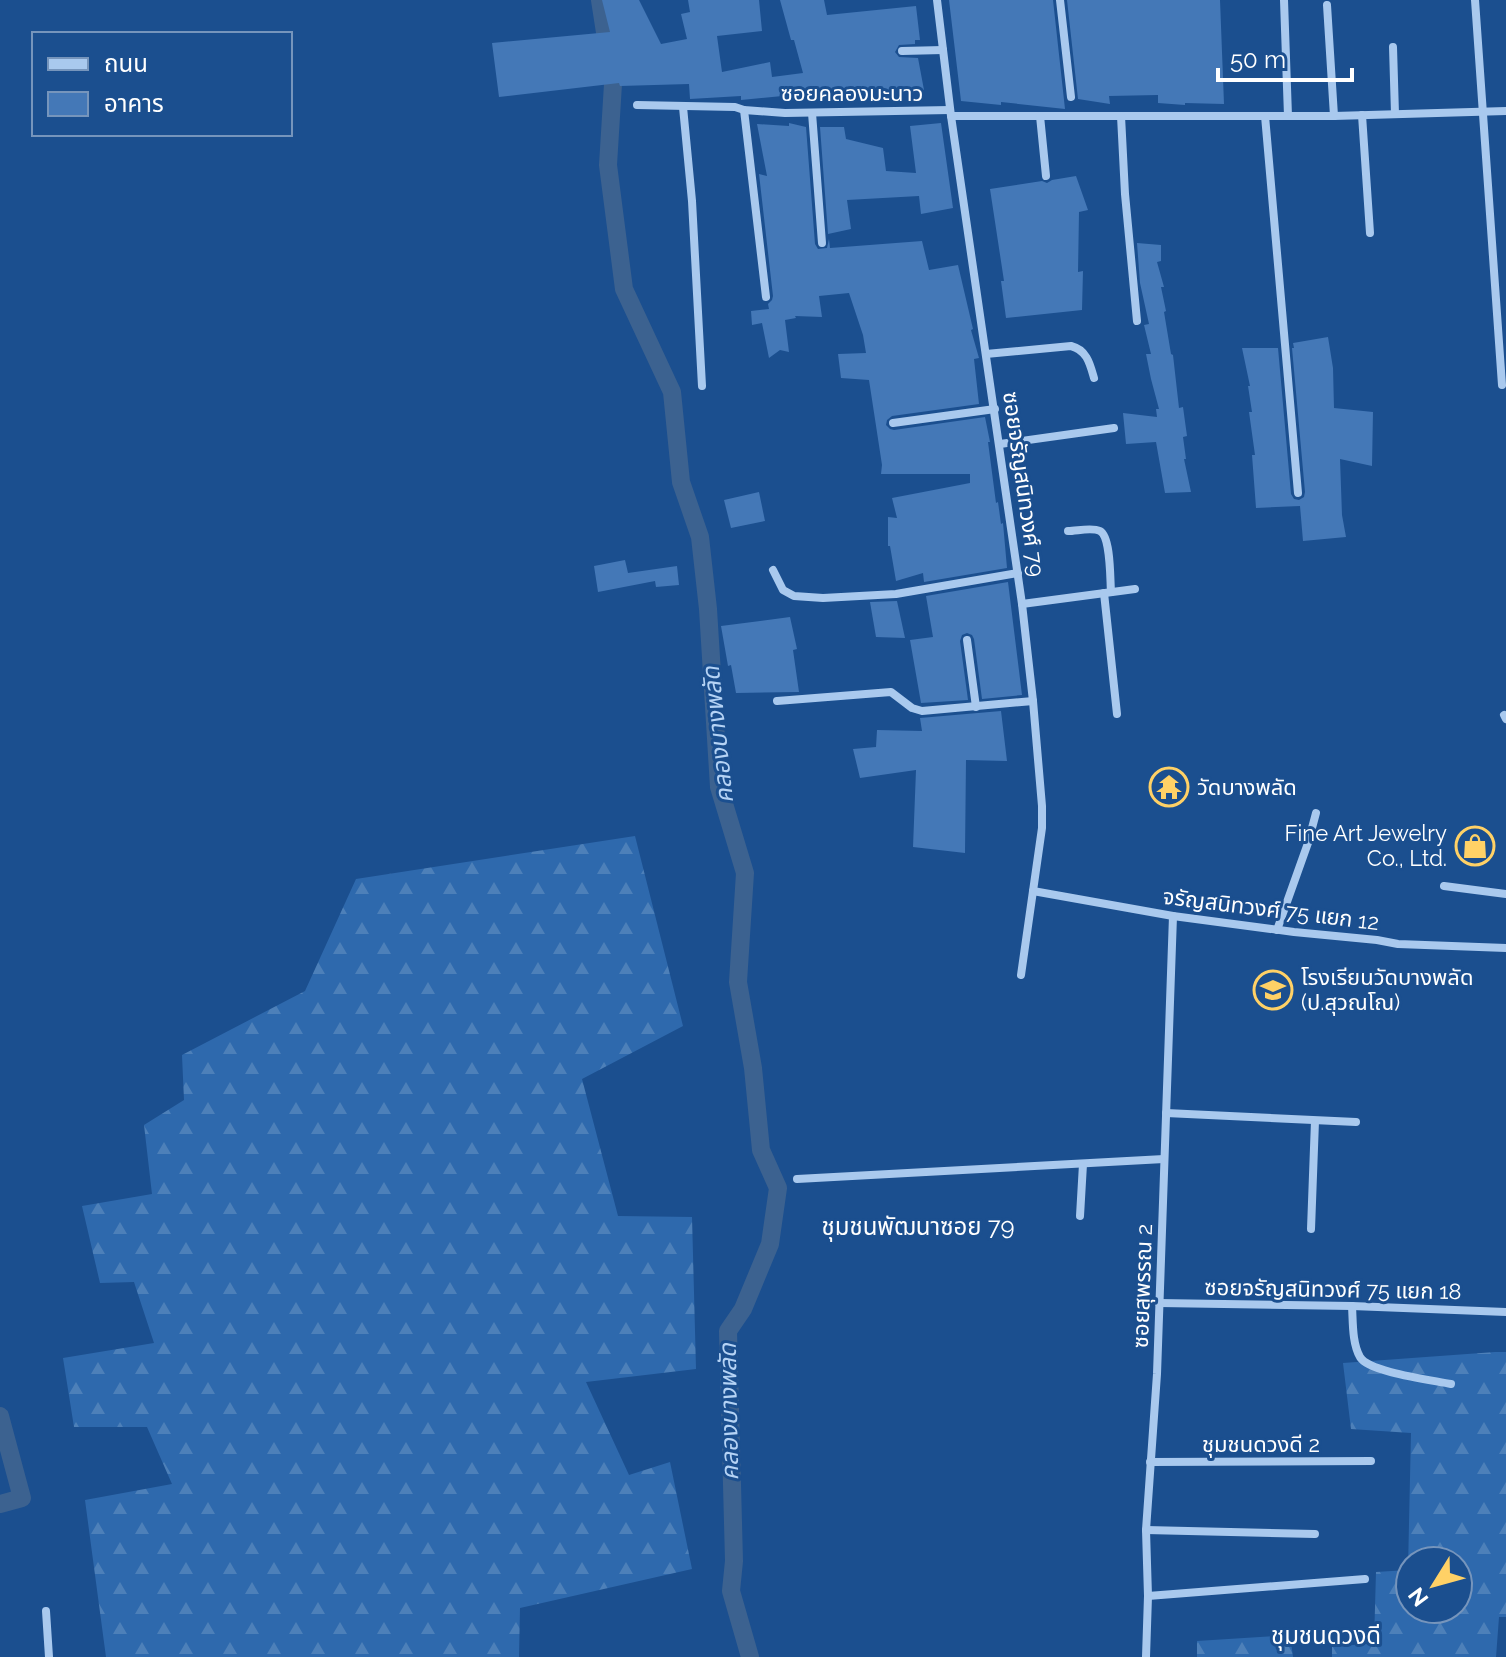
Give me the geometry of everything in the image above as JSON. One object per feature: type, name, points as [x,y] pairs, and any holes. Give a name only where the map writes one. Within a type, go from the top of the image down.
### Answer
[{"type":"street","name":"ซอยจรัญสนิทวงศ์ 79","points":[[937,0],[950,113],[1018,573],[1033,701],[1042,828],[1021,975]]},
{"type":"street","points":[[1060,0],[1071,97]]},
{"type":"street","points":[[1284,0],[1288,116]]},
{"type":"street","points":[[1475,0],[1502,385]]},
{"type":"street","points":[[1327,5],[1334,116]]},
{"type":"street","points":[[1393,47],[1395,114]]},
{"type":"street","points":[[902,51],[943,50]]},
{"type":"street","name":"ซอยคลองมะนาว","points":[[637,105],[735,107],[785,113],[1040,116],[1334,116],[1506,111]]},
{"type":"street","points":[[683,107],[692,201],[702,386]]},
{"type":"street","points":[[744,110],[766,297]]},
{"type":"street","points":[[812,113],[822,243]]},
{"type":"street","points":[[1362,115],[1370,233]]},
{"type":"street","points":[[1040,116],[1046,176]]},
{"type":"street","points":[[1121,116],[1137,321]]},
{"type":"street","points":[[1265,116],[1298,493]]},
{"type":"street","points":[[986,354],[1071,346],[1079,348],[1087,356],[1094,378]]},
{"type":"street","points":[[893,423],[995,409]]},
{"type":"street","points":[[1000,444],[1114,428]]},
{"type":"street","points":[[1068,531],[1096,530],[1102,532],[1107,540],[1117,714]]},
{"type":"street","points":[[773,570],[783,590],[794,596],[823,598],[896,594],[1018,573]]},
{"type":"street","points":[[1022,604],[1135,589]]},
{"type":"street","points":[[967,640],[976,707]]},
{"type":"street","points":[[777,701],[891,692],[912,708],[922,711],[1033,701]]},
{"type":"street","points":[[1277,930],[1316,813]]},
{"type":"street","points":[[1444,886],[1506,894]]},
{"type":"street","name":"จรัญสนิทวงศ์ 75 แยก 12","points":[[1033,891],[1173,916],[1277,930],[1398,944],[1506,948]]},
{"type":"street","name":"ซอยสุพรรณ 2","points":[[1146,1657],[1146,1530],[1157,1374],[1173,916]]},
{"type":"street","points":[[1166,1113],[1356,1122]]},
{"type":"street","points":[[1311,1229],[1315,1121]]},
{"type":"street","points":[[797,1179],[1164,1159]]},
{"type":"street","points":[[1080,1216],[1083,1164]]},
{"type":"street","name":"ซอยจรัญสนิทวงศ์ 75 แยก 18","points":[[1159,1303],[1506,1312]]},
{"type":"street","points":[[1352,1306],[1357,1354],[1363,1362],[1451,1384]]},
{"type":"street","name":"ชุมชนดวงดี 2","points":[[1150,1462],[1371,1461]]},
{"type":"street","points":[[1146,1530],[1315,1534]]},
{"type":"street","points":[[1148,1596],[1365,1579]]},
{"type":"street","points":[[46,1611],[49,1657]]},
{"type":"green space","points":[[635,836],[683,1026],[582,1079],[618,1216],[692,1217],[696,1369],[586,1382],[629,1475],[670,1462],[692,1569],[520,1608],[519,1657],[106,1657],[85,1500],[172,1484],[147,1427],[74,1427],[63,1358],[154,1343],[134,1282],[100,1283],[82,1206],[152,1194],[144,1125],[184,1100],[182,1055],[305,991],[356,879]]},
{"type":"green space","points":[[1506,1352],[1506,1617],[1499,1617],[1496,1657],[1332,1657],[1332,1647],[1374,1643],[1376,1572],[1394,1571],[1394,1625],[1474,1625],[1474,1545],[1409,1545],[1411,1433],[1351,1429],[1343,1363]]},
{"type":"green space","points":[[1290,1635],[1293,1657],[1197,1657],[1197,1641]]},
{"type":"building","points":[[602,0],[639,0],[661,44],[687,39],[681,14],[690,12],[688,0],[759,0],[762,31],[717,36],[722,72],[770,62],[772,77],[803,73],[780,0],[824,0],[827,15],[916,6],[920,40],[915,40],[915,44],[899,45],[895,52],[899,57],[918,58],[924,90],[845,98],[844,90],[741,100],[741,96],[690,99],[689,84],[620,86],[619,83],[499,97],[492,43],[610,32]]},
{"type":"building","points":[[949,0],[1053,0],[1065,109],[961,101]]},
{"type":"building","points":[[1067,0],[1220,0],[1224,104],[1158,103],[1158,95],[1109,96],[1110,104],[1078,99]]},
{"type":"building","points":[[789,123],[806,127],[815,244],[818,249],[827,248],[829,239],[830,248],[922,241],[929,270],[958,265],[979,358],[974,359],[979,404],[892,416],[886,425],[894,430],[985,417],[996,503],[1003,523],[1007,568],[924,582],[923,573],[896,581],[888,546],[888,517],[897,518],[892,498],[970,483],[970,474],[881,474],[869,380],[841,378],[838,354],[866,353],[849,293],[819,296],[822,317],[795,316],[785,320],[789,352],[780,350],[769,358],[762,323],[752,325],[751,311],[769,309],[768,304],[773,296],[759,174],[767,176],[757,124],[789,126]]},
{"type":"building","points":[[941,123],[953,208],[921,214],[919,196],[847,200],[851,229],[828,234],[820,127],[844,127],[846,139],[883,148],[886,171],[916,173],[910,126]]},
{"type":"building","points":[[1076,176],[1088,210],[1079,212],[1078,272],[1083,271],[1082,310],[1006,318],[1001,281],[1004,281],[990,189],[1042,181],[1047,183]]},
{"type":"building","points":[[1137,243],[1161,245],[1161,261],[1157,262],[1164,287],[1161,287],[1164,312],[1179,408],[1183,407],[1187,436],[1183,437],[1184,459],[1191,492],[1165,493],[1156,442],[1126,444],[1123,413],[1157,417],[1156,409],[1159,409],[1146,354],[1151,354],[1144,325],[1149,324],[1140,283]]},
{"type":"building","points":[[1328,337],[1334,408],[1373,412],[1372,466],[1340,459],[1346,537],[1303,541],[1300,506],[1256,508],[1250,386],[1242,348],[1278,348],[1291,494],[1299,500],[1305,492],[1292,348],[1293,343]]},
{"type":"building","points":[[759,492],[765,521],[731,528],[724,500]]},
{"type":"building","points":[[625,560],[628,573],[677,566],[679,585],[656,587],[655,581],[598,592],[594,566]]},
{"type":"building","points":[[1008,582],[1022,695],[982,699],[974,639],[967,633],[962,635],[960,641],[968,700],[921,703],[910,640],[933,637],[926,596]]},
{"type":"building","points":[[897,601],[905,638],[876,637],[870,602]]},
{"type":"building","points":[[790,617],[797,649],[793,650],[799,692],[736,693],[721,626]]},
{"type":"building","points":[[1001,711],[1007,761],[966,760],[965,853],[913,847],[916,770],[860,778],[853,749],[876,747],[877,730],[922,731],[920,718]]},
{"type":"waterway","name":"คลองบางพลัด","points":[[600,0],[613,84],[608,165],[624,289],[672,392],[681,482],[700,537],[708,609],[719,787],[745,873],[738,982],[753,1068],[761,1150],[778,1188],[770,1244],[743,1309],[728,1331],[734,1561],[731,1591],[750,1657]]},
{"type":"waterway","points":[[0,1416],[22,1498],[0,1504]]},
{"type":"place","name":"วัดบางพลัด","points":[[1169,787]]},
{"type":"place","name":"Fine Art Jewelry Co., Ltd.","points":[[1475,846]]},
{"type":"place","name":"โรงเรียนวัดบางพลัด (ป.สุวณโณ)","points":[[1273,990]]},
{"type":"district","name":"ชุมชนพัฒนาซอย 79","points":[[918,1227]]},
{"type":"district","name":"ชุมชนดวงดี","points":[[1326,1636]]}]
